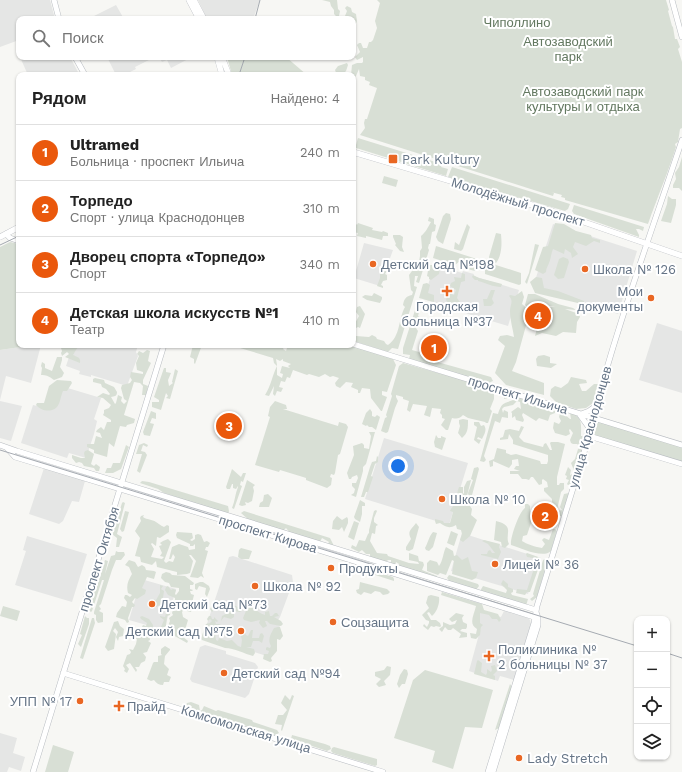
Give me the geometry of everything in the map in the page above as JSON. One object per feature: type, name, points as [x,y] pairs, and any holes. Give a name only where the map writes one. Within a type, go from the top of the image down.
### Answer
[{"type":"main road","points":[[190,0],[198,16]]},
{"type":"main road","points":[[194,0],[202,16]]},
{"type":"main road","points":[[218,60],[221,72]]},
{"type":"main road","points":[[223,60],[228,72]]},
{"type":"main road","name":"Молодёжный проспект","points":[[356,153],[552,211],[682,256]]},
{"type":"main road","points":[[0,237],[16,229]]},
{"type":"street","points":[[54,0],[58,16]]},
{"type":"street","points":[[672,0],[682,38]]},
{"type":"street","points":[[77,60],[83,72]]},
{"type":"street","name":"улица Краснодонцев","points":[[488,772],[589,436],[596,406],[646,244],[682,140]]},
{"type":"street","points":[[6,234],[10,238],[16,240]]},
{"type":"street","name":"проспект Ильича","points":[[356,345],[682,446]]},
{"type":"street","name":"проспект Октября","points":[[33,772],[163,348]]},
{"type":"street","points":[[590,429],[580,414],[589,411],[596,406]]},
{"type":"street","points":[[589,436],[682,464]]},
{"type":"street","name":"проспект Кирова","points":[[2,445],[536,610]]},
{"type":"street","name":"проспект Кирова","points":[[2,445],[15,457],[534,617]]},
{"type":"street","name":"улица Краснодонцев","points":[[493,772],[538,625],[536,610]]},
{"type":"street","name":"Комсомольская улица","points":[[64,673],[383,772]]},
{"type":"shaded area","points":[[0,0],[50,0],[54,16],[16,16],[16,41],[0,47]]},
{"type":"shaded area","points":[[198,0],[260,0],[254,16],[206,16]]},
{"type":"shaded area","points":[[116,5],[122,16],[94,16]]},
{"type":"shaded area","points":[[21,60],[72,60],[78,72],[57,72],[27,72]]},
{"type":"shaded area","points":[[108,60],[149,60],[135,67],[136,69],[130,72],[114,72]]},
{"type":"shaded area","points":[[167,60],[186,60],[171,68]]},
{"type":"shaded area","name":"Школа № 126","points":[[553,224],[637,251],[618,314],[533,287]]},
{"type":"shaded area","name":"Детский сад №198","points":[[364,243],[393,250],[380,286],[356,279],[356,271]]},
{"type":"shaded area","points":[[434,262],[453,268],[453,270],[462,273],[463,271],[474,274],[473,276],[519,290],[508,326],[468,314],[443,303],[442,305],[423,299]]},
{"type":"shaded area","points":[[657,323],[682,331],[682,393],[639,380]]},
{"type":"shaded area","points":[[16,348],[40,348],[31,383],[6,376],[0,400],[0,350]]},
{"type":"shaded area","points":[[72,348],[137,348],[136,352],[138,356],[127,386],[91,375],[91,377],[79,374],[80,371],[66,366]]},
{"type":"shaded area","points":[[61,386],[101,398],[94,419],[97,421],[94,434],[86,458],[69,453],[67,458],[21,443],[33,405],[49,409]]},
{"type":"shaded area","points":[[0,401],[22,406],[11,441],[0,438]]},
{"type":"shaded area","points":[[384,438],[468,463],[449,525],[365,499]]},
{"type":"shaded area","points":[[44,468],[85,481],[79,502],[72,501],[63,521],[59,524],[29,514]]},
{"type":"shaded area","name":"Лицей № 36","points":[[462,533],[540,558],[528,594],[451,571]]},
{"type":"shaded area","points":[[27,536],[87,554],[72,602],[15,585],[26,551],[23,550]]},
{"type":"shaded area","points":[[233,556],[292,575],[293,582],[278,620],[281,622],[270,657],[234,646],[202,639],[229,557]]},
{"type":"shaded area","name":"Детский сад №73","points":[[141,579],[176,589],[164,630],[129,620]]},
{"type":"shaded area","name":"Поликлиника № 2 больницы № 37","points":[[480,611],[501,617],[504,611],[528,618],[530,620],[531,624],[514,680],[500,676],[498,681],[469,671],[481,627],[475,625]]},
{"type":"shaded area","name":"Детский сад №94","points":[[205,645],[226,651],[226,654],[255,663],[258,667],[249,694],[245,698],[192,682],[190,679],[200,647]]},
{"type":"shaded area","points":[[0,733],[17,738],[13,753],[25,757],[21,771],[9,767],[7,772],[0,772]]},
{"type":"green space","points":[[322,0],[337,0],[338,9],[340,11],[339,16],[334,14],[334,10],[330,2]]},
{"type":"green space","name":"Автозаводский парк","points":[[377,0],[666,0],[675,39],[677,39],[680,47],[678,49],[682,62],[682,128],[680,129],[678,142],[675,144],[676,147],[673,157],[648,224],[565,200],[565,198],[561,197],[562,195],[551,192],[554,193],[553,196],[360,135],[365,128],[365,119],[367,119],[377,88],[369,85],[370,82],[365,80],[365,77],[360,76],[359,69],[356,76],[356,72],[351,72],[352,65],[363,62],[363,57],[357,60],[356,58],[356,56],[360,52],[357,45],[361,43],[363,48],[367,48],[369,42],[373,40],[377,28],[375,21],[380,3]]},
{"type":"green space","points":[[347,6],[351,8],[352,12],[356,14],[357,21],[356,24],[356,16],[345,16],[347,11],[345,8]]},
{"type":"green space","points":[[228,60],[290,60],[304,72],[231,72]]},
{"type":"green space","points":[[347,63],[348,65],[345,72],[336,72],[335,70],[338,66]]},
{"type":"green space","points":[[358,138],[442,164],[441,167],[448,169],[446,176],[356,148]]},
{"type":"green space","points":[[682,157],[682,191],[679,188],[673,188],[673,185],[676,179],[675,173],[679,167]]},
{"type":"green space","points":[[452,167],[570,204],[568,209],[565,211],[448,177]]},
{"type":"green space","points":[[384,176],[398,180],[396,187],[382,183]]},
{"type":"green space","points":[[668,196],[672,199],[676,199],[676,205],[671,223],[661,221]]},
{"type":"green space","points":[[574,205],[644,227],[643,231],[636,229],[639,237],[574,214],[572,211]]},
{"type":"green space","points":[[446,213],[450,214],[451,219],[443,244],[438,241],[436,237],[443,216]]},
{"type":"green space","points":[[429,217],[434,219],[434,224],[436,225],[435,231],[432,232],[428,248],[429,250],[419,283],[416,282],[418,276],[415,276],[414,286],[417,287],[398,349],[392,348],[388,352],[356,342],[356,336],[369,337],[372,335],[377,339],[384,341],[388,345],[395,337],[405,307],[403,305],[404,301],[407,297],[412,295],[413,292],[411,290],[409,275],[415,267],[419,269],[420,251],[422,248],[421,236],[431,222],[428,221]]},
{"type":"green space","points":[[358,223],[373,228],[372,230],[388,233],[388,236],[383,236],[382,240],[366,236],[366,238],[357,236],[358,233],[356,233],[356,224],[357,225]]},
{"type":"green space","points":[[555,223],[564,224],[576,231],[591,235],[592,238],[600,240],[600,243],[594,241],[586,246],[575,242],[573,247],[578,254],[572,258],[571,253],[565,249],[564,254],[553,249],[546,272],[543,274],[535,270],[543,247],[548,246]]},
{"type":"green space","points":[[467,224],[470,227],[463,249],[461,251],[454,249],[455,242],[459,245]]},
{"type":"green space","points":[[496,233],[501,234],[501,249],[496,263],[490,261],[489,257]]},
{"type":"green space","points":[[393,235],[400,235],[403,237],[402,247],[404,252],[400,251],[395,245]]},
{"type":"green space","points":[[10,242],[16,243],[16,348],[0,350],[0,247]]},
{"type":"green space","points":[[535,244],[539,245],[527,284],[525,282],[529,273]]},
{"type":"green space","points":[[436,246],[521,273],[521,284],[519,285],[485,274],[485,267],[473,263],[477,270],[475,271],[460,267],[460,261],[455,265],[433,258]]},
{"type":"green space","points":[[563,257],[568,259],[569,262],[564,278],[558,279],[554,275],[559,259]]},
{"type":"green space","points":[[434,262],[440,267],[439,274],[431,280],[427,276],[429,265],[433,265]]},
{"type":"green space","points":[[385,267],[388,269],[385,274],[387,275],[387,280],[383,281],[381,285],[383,288],[377,286],[380,278],[380,268]]},
{"type":"green space","points":[[462,273],[465,274],[465,281],[461,282],[457,298],[460,302],[457,306],[464,304],[465,307],[463,313],[446,306],[446,304],[449,304],[446,300],[448,293],[454,295],[456,290],[450,286],[451,283],[455,281],[454,277],[461,278]]},
{"type":"green space","points":[[473,275],[502,284],[501,287],[492,286],[475,280],[472,277]]},
{"type":"green space","points":[[536,277],[542,278],[544,288],[558,291],[584,301],[584,303],[582,304],[535,293],[530,282]]},
{"type":"green space","points":[[427,283],[430,285],[428,293],[434,295],[434,302],[419,298],[423,284]]},
{"type":"green space","points":[[491,290],[495,290],[492,299],[494,303],[491,306],[484,306],[483,299],[487,299]]},
{"type":"green space","points":[[522,291],[524,297],[522,304],[530,311],[516,362],[512,371],[544,383],[544,395],[506,385],[495,373],[505,346],[498,340],[500,336],[507,335],[514,337],[510,314],[512,301],[509,296],[515,296]]},
{"type":"green space","points":[[374,293],[382,297],[380,303],[367,300],[362,297],[365,295],[372,296]]},
{"type":"green space","points":[[528,294],[535,294],[576,310],[565,309],[579,314],[580,317],[577,322],[576,333],[563,332],[556,336],[542,333],[535,336],[537,328],[548,322],[547,307],[555,307],[532,303],[530,310],[525,305]]},
{"type":"green space","points":[[360,306],[365,314],[360,328],[356,328],[356,321],[359,316],[356,312],[357,307]]},
{"type":"green space","points":[[418,306],[420,308],[418,316],[421,318],[418,322],[420,323],[418,328],[416,328],[418,331],[412,350],[419,352],[421,348],[425,350],[423,358],[491,377],[493,381],[488,383],[409,359],[410,355],[403,354],[403,348],[416,307]]},
{"type":"green space","points":[[356,347],[393,359],[396,365],[387,392],[382,391],[382,395],[387,397],[381,411],[371,398],[370,389],[362,388],[360,393],[358,393],[358,390],[351,387],[353,383],[346,382],[340,388],[336,386],[335,383],[339,378],[333,376],[330,377],[325,374],[319,377],[293,370],[290,378],[287,377],[285,382],[281,381],[279,387],[283,388],[281,392],[277,391],[275,396],[273,394],[274,386],[269,396],[265,395],[277,366],[274,363],[273,358],[240,348],[284,348],[286,351],[287,348]],"holes":[[[276,359],[280,361],[283,359],[283,361],[291,364],[288,366],[290,368],[282,366],[280,373],[283,374],[282,378],[277,375]]]},
{"type":"green space","points":[[61,348],[77,348],[73,355],[79,358],[80,363],[65,357],[69,354],[67,352],[62,356]]},
{"type":"green space","points":[[192,348],[201,348],[195,364],[194,359],[190,357]]},
{"type":"green space","points":[[147,350],[150,351],[148,361],[151,363],[143,380],[143,384],[148,386],[146,395],[142,395],[143,386],[140,383],[134,382],[124,415],[135,419],[134,423],[127,425],[126,427],[120,426],[114,447],[109,443],[107,457],[94,453],[94,450],[87,447],[87,444],[94,444],[96,436],[102,438],[100,433],[96,432],[101,427],[104,430],[107,422],[111,422],[111,420],[103,415],[104,410],[109,408],[111,405],[103,398],[97,397],[103,393],[110,394],[102,387],[101,384],[93,382],[93,379],[104,380],[105,383],[114,387],[117,394],[111,397],[115,404],[118,395],[122,397],[121,401],[124,404],[127,401],[124,399],[121,388],[122,385],[130,383],[132,380],[130,377],[131,372],[143,374],[143,372],[137,370],[136,363],[139,356],[137,354],[139,351],[143,353]]},
{"type":"green space","points":[[544,355],[550,357],[550,363],[557,364],[551,368],[537,366],[536,359],[538,356]]},
{"type":"green space","points":[[57,357],[62,357],[60,367],[64,373],[62,377],[54,380],[48,376],[41,375],[42,362],[45,364],[45,368],[52,371]]},
{"type":"green space","points":[[403,363],[491,388],[494,393],[494,399],[490,409],[492,411],[488,423],[468,418],[463,415],[455,419],[452,418],[448,430],[446,430],[441,425],[445,419],[442,418],[440,413],[441,409],[432,408],[430,417],[424,415],[427,406],[413,404],[410,412],[407,410],[409,401],[396,395],[398,401],[388,432],[386,433],[381,431],[385,418],[387,417],[386,415],[399,366]]},
{"type":"green space","points":[[164,368],[166,368],[166,372],[171,373],[168,380],[169,386],[173,383],[175,369],[178,371],[170,399],[166,398],[168,396],[166,393],[161,410],[152,407],[152,402],[159,402],[159,400],[154,397]]},
{"type":"green space","points":[[571,377],[586,380],[587,383],[579,384],[582,391],[586,391],[594,384],[599,384],[593,403],[586,408],[576,409],[556,402],[550,396],[551,389],[555,386],[561,388],[568,383]]},
{"type":"green space","points":[[57,380],[71,381],[72,383],[67,391],[63,391],[59,404],[55,409],[49,411],[41,409],[36,405],[37,403],[44,403],[49,386]]},
{"type":"green space","points":[[507,394],[548,406],[555,411],[555,413],[550,415],[548,421],[539,418],[536,421],[523,413],[523,422],[516,420],[515,416],[512,418],[511,412],[518,407],[521,409],[520,402],[517,401],[513,405],[504,407],[502,409],[503,413],[504,410],[508,412],[508,418],[502,417],[500,423],[495,421],[484,456],[486,460],[484,462],[480,461],[493,413],[498,414],[503,404],[513,400],[508,398],[504,399],[504,395]]},
{"type":"green space","points":[[275,401],[286,405],[287,409],[283,409],[338,426],[339,422],[346,424],[348,427],[340,454],[338,455],[335,473],[334,475],[331,474],[330,477],[332,478],[331,485],[327,488],[306,480],[306,478],[303,477],[280,470],[279,472],[255,465],[270,417],[268,416],[270,407]]},
{"type":"green space","points":[[370,409],[372,416],[375,417],[377,415],[380,417],[376,430],[362,424],[366,413]]},
{"type":"green space","points":[[151,411],[156,413],[156,419],[152,418],[150,423],[154,424],[150,436],[144,435],[143,432]]},
{"type":"green space","points":[[560,413],[564,414],[570,419],[570,413],[577,416],[580,422],[581,436],[583,436],[586,428],[588,428],[589,432],[575,477],[571,481],[571,484],[568,485],[569,480],[566,479],[567,476],[565,475],[568,467],[571,470],[570,475],[575,473],[571,463],[575,459],[578,449],[581,447],[577,444],[571,443],[570,440],[573,433],[570,429],[570,434],[566,436],[555,433],[553,428],[554,422],[559,424],[561,421],[559,417]]},
{"type":"green space","points":[[459,420],[468,420],[468,425],[467,432],[462,438],[458,433],[460,426]]},
{"type":"green space","points":[[597,421],[682,447],[682,463],[595,436],[592,433],[592,429]]},
{"type":"green space","points":[[474,422],[479,422],[481,426],[484,425],[485,428],[485,433],[482,439],[478,437],[477,439],[481,440],[479,444],[474,440],[477,427],[474,425]]},
{"type":"green space","points":[[521,426],[524,427],[519,437],[524,442],[543,447],[546,443],[550,450],[552,450],[551,442],[565,444],[557,477],[557,485],[564,483],[564,489],[561,492],[557,510],[556,505],[552,502],[552,499],[544,491],[544,488],[548,487],[547,482],[543,479],[542,484],[539,485],[533,477],[529,480],[522,479],[518,474],[510,474],[510,471],[520,471],[514,469],[516,466],[519,466],[518,459],[512,460],[512,464],[509,468],[493,461],[493,466],[490,467],[489,461],[494,459],[497,448],[506,450],[506,453],[511,455],[516,454],[540,461],[541,464],[547,464],[548,455],[513,444],[513,440],[509,434],[508,439],[500,440],[500,438],[503,437],[505,430],[510,429],[519,431]]},
{"type":"green space","points":[[369,432],[375,432],[366,464],[363,467],[356,497],[351,495],[354,493],[355,489],[352,486],[352,483],[356,483],[358,478],[357,475],[349,479],[347,473],[354,455],[353,446],[362,443],[364,448],[369,449],[371,436]]},
{"type":"green space","points":[[436,435],[438,438],[441,438],[441,436],[446,438],[442,450],[435,447],[434,442]]},
{"type":"green space","points":[[144,443],[148,445],[147,447],[143,445],[141,451],[145,452],[147,455],[140,473],[137,471],[142,454],[136,454],[139,445]]},
{"type":"green space","points":[[126,445],[129,447],[121,469],[113,473],[105,473],[107,468],[111,468],[113,463],[120,463]]},
{"type":"green space","points":[[88,450],[94,454],[91,464],[94,466],[96,464],[100,467],[99,471],[96,471],[94,468],[84,466],[82,463],[76,463],[72,458],[72,455],[85,458],[84,453]]},
{"type":"green space","points":[[377,456],[378,462],[375,464],[371,476],[373,477],[368,492],[366,492],[364,497],[361,497],[370,467],[372,462],[376,461]]},
{"type":"green space","points":[[478,467],[479,469],[471,499],[468,493],[473,480],[471,479],[474,468]]},
{"type":"green space","points":[[232,469],[241,477],[243,473],[246,473],[243,482],[241,481],[240,485],[242,486],[234,509],[232,508],[238,486],[236,489],[233,488],[233,484],[230,489],[227,489],[226,487]]},
{"type":"green space","points":[[247,480],[255,485],[253,487],[254,491],[252,501],[248,503],[245,502],[246,505],[242,506],[239,505]]},
{"type":"green space","points":[[471,480],[466,500],[472,509],[471,515],[477,520],[470,536],[463,542],[460,540],[462,534],[461,530],[457,529],[456,525],[449,527],[440,523],[436,524],[435,519],[443,521],[444,523],[450,523],[453,512],[450,511],[454,504],[459,487],[463,487],[464,494],[464,487],[467,481]]},
{"type":"green space","points":[[142,481],[228,506],[228,514],[164,493],[158,489],[140,483]]},
{"type":"green space","points":[[569,493],[562,516],[559,516],[557,513],[558,511],[562,510],[560,507],[564,494]]},
{"type":"green space","points":[[268,494],[272,498],[269,507],[259,507],[260,503],[263,501],[264,495]]},
{"type":"green space","points":[[360,500],[365,503],[365,506],[362,506],[360,522],[354,517]]},
{"type":"green space","points":[[123,502],[125,503],[117,534],[122,537],[119,547],[116,547],[117,538],[112,534]]},
{"type":"green space","points":[[525,504],[530,506],[530,511],[534,514],[527,535],[523,536],[522,541],[542,548],[545,544],[542,540],[544,538],[549,540],[553,529],[557,531],[551,551],[547,553],[537,553],[511,545],[515,525],[520,514],[525,508]]},
{"type":"green space","points":[[376,510],[374,522],[378,525],[376,526],[375,534],[372,533],[370,541],[377,553],[387,554],[388,556],[409,563],[419,564],[418,562],[409,560],[409,553],[418,556],[419,561],[423,562],[424,565],[422,570],[437,576],[436,579],[399,567],[399,564],[396,562],[395,566],[391,565],[391,560],[386,562],[370,558],[370,554],[366,554],[362,550],[359,552],[351,548],[352,545],[356,547],[359,540],[365,541],[369,533],[374,511]]},
{"type":"green space","points":[[125,511],[129,512],[124,531],[122,532],[120,529]]},
{"type":"green space","points":[[244,511],[330,538],[334,546],[328,544],[329,542],[322,538],[320,542],[291,534],[286,528],[283,531],[250,521],[241,513]]},
{"type":"green space","points":[[144,515],[143,517],[164,527],[167,525],[169,526],[169,532],[160,538],[157,537],[156,546],[152,543],[151,544],[154,549],[151,557],[162,559],[164,557],[160,556],[162,553],[159,546],[162,545],[160,543],[168,539],[171,542],[164,561],[166,563],[169,561],[173,562],[175,557],[173,554],[171,559],[169,559],[172,547],[179,544],[188,547],[189,550],[195,549],[195,544],[190,546],[190,544],[177,538],[177,532],[192,533],[193,538],[190,540],[192,541],[195,539],[195,535],[201,535],[204,542],[207,541],[210,543],[205,550],[208,551],[202,573],[204,578],[201,576],[198,578],[190,577],[196,561],[191,555],[189,555],[193,561],[190,573],[177,575],[177,572],[157,567],[156,561],[152,565],[141,562],[140,557],[135,556],[140,538],[135,531],[141,521],[141,516]]},
{"type":"green space","points":[[337,516],[342,520],[347,517],[348,519],[344,532],[342,527],[339,530],[332,529],[333,521]]},
{"type":"green space","points":[[354,521],[359,523],[354,540],[348,537]]},
{"type":"green space","points":[[496,521],[506,525],[508,528],[509,544],[505,548],[502,547],[501,542],[494,540]]},
{"type":"green space","points":[[416,523],[419,527],[413,549],[409,551],[406,550],[406,547],[411,539],[411,529]]},
{"type":"green space","points":[[451,531],[458,534],[454,546],[447,543]]},
{"type":"green space","points":[[433,532],[437,533],[433,547],[429,551],[425,548],[430,535]]},
{"type":"green space","points":[[484,540],[500,544],[499,547],[501,552],[498,559],[481,555],[487,554],[490,550],[492,553],[495,553],[488,544],[482,541]]},
{"type":"green space","points":[[446,547],[453,551],[454,556],[457,555],[462,560],[468,557],[472,571],[478,572],[476,578],[472,580],[452,574],[454,561],[452,560],[446,575],[440,573],[438,575],[427,571],[427,563],[430,560],[437,562],[439,566]]},
{"type":"green space","points":[[241,548],[252,551],[249,559],[241,559],[238,557],[239,550]]},
{"type":"green space","points":[[116,551],[124,552],[125,555],[121,560],[116,560],[112,570],[101,604],[99,606],[101,609],[99,611],[103,613],[103,622],[98,623],[94,612],[104,580],[102,580],[92,611],[91,612],[88,610],[105,560],[108,561],[105,574],[111,556],[115,555]]},
{"type":"green space","points":[[527,553],[541,558],[530,592],[527,592],[525,595],[516,593],[517,589],[527,590],[537,559],[534,557],[527,557]]},
{"type":"green space","points":[[545,559],[547,561],[546,566],[537,597],[532,601],[530,599],[534,596],[533,594],[543,560]]},
{"type":"green space","points":[[129,560],[135,562],[138,567],[142,565],[146,570],[156,572],[154,579],[147,577],[142,588],[146,590],[145,594],[137,599],[135,598],[132,602],[135,605],[132,607],[128,618],[129,622],[127,623],[125,620],[116,617],[122,606],[126,607],[127,602],[124,598],[125,595],[130,597],[132,595],[128,593],[127,585],[132,574],[129,567],[125,565]]},
{"type":"green space","points":[[347,563],[393,577],[394,581],[347,566]]},
{"type":"green space","points":[[166,572],[172,575],[185,576],[194,583],[193,585],[190,585],[190,589],[193,590],[190,591],[191,594],[194,595],[192,603],[189,605],[192,608],[191,612],[187,611],[188,608],[186,607],[182,612],[183,617],[188,620],[183,637],[188,641],[187,643],[173,635],[169,636],[165,633],[170,621],[169,618],[173,615],[173,610],[176,611],[178,608],[176,602],[172,604],[171,601],[175,600],[175,598],[168,595],[165,590],[166,587],[168,586],[171,590],[176,590],[176,595],[179,591],[179,588],[171,587],[169,583],[165,582],[161,578],[162,574]]},
{"type":"green space","points":[[449,575],[478,584],[479,586],[476,590],[451,583],[447,578]]},
{"type":"green space","points":[[503,580],[508,584],[508,587],[513,589],[513,592],[511,593],[512,595],[528,599],[526,606],[494,596],[494,594],[491,596],[480,591],[483,586],[506,593],[507,590],[501,584]]},
{"type":"green space","points":[[203,582],[209,586],[210,589],[207,597],[205,594],[206,588],[199,586],[197,590],[195,589],[195,584]]},
{"type":"green space","points":[[360,582],[387,589],[390,592],[383,595],[380,592],[375,591],[371,594],[364,592],[361,595],[357,593],[356,590],[359,589]]},
{"type":"green space","points":[[160,585],[163,586],[161,589],[164,591],[162,604],[156,607],[151,605],[150,600],[156,600],[160,593]]},
{"type":"green space","points":[[442,592],[482,604],[484,610],[498,614],[501,620],[499,622],[497,619],[492,619],[489,615],[480,613],[480,623],[483,625],[481,627],[480,635],[476,639],[471,638],[470,633],[476,634],[477,629],[474,627],[472,622],[476,606],[441,595]]},
{"type":"green space","points":[[431,595],[439,597],[439,605],[432,616],[429,612],[427,613],[431,620],[436,620],[441,626],[431,626],[428,630],[423,626],[424,624],[427,627],[429,621],[422,615],[429,608],[426,603],[428,596]]},
{"type":"green space","points":[[219,600],[231,606],[233,605],[238,607],[240,604],[245,606],[240,612],[234,611],[234,617],[231,619],[224,617],[221,621],[222,616],[226,614],[224,609],[214,607],[212,608],[212,612],[210,609],[213,603],[216,604]]},
{"type":"green space","points":[[167,604],[171,606],[170,615],[167,616],[166,626],[163,628],[161,627],[164,620],[160,616],[165,617],[167,610],[163,609]]},
{"type":"green space","points":[[3,606],[20,611],[17,621],[0,616]]},
{"type":"green space","points":[[248,606],[265,615],[265,612],[269,611],[270,616],[277,613],[279,616],[274,617],[283,624],[281,626],[270,624],[265,621],[267,626],[263,628],[259,623],[260,620],[251,622],[244,620],[243,618]]},
{"type":"green space","points":[[456,613],[464,615],[462,618],[463,622],[467,624],[467,627],[466,629],[462,629],[460,631],[467,633],[467,637],[459,638],[461,634],[453,628],[448,630],[445,627],[442,632],[439,629],[443,626],[443,622],[450,625],[455,624],[457,620],[452,622],[449,619]]},
{"type":"green space","points":[[85,616],[89,618],[89,624],[81,647],[78,644],[82,635],[80,634]]},
{"type":"green space","points":[[142,616],[149,619],[153,625],[153,629],[162,631],[161,635],[142,627],[143,625],[146,626],[147,623],[141,619],[140,617]]},
{"type":"green space","points":[[211,616],[212,619],[214,619],[214,617],[218,621],[215,621],[216,624],[221,625],[217,632],[208,630],[205,626],[212,621],[210,619],[208,621],[207,619]]},
{"type":"green space","points":[[92,618],[94,618],[95,623],[83,659],[80,658]]},
{"type":"green space","points":[[118,621],[120,626],[124,629],[123,636],[119,637],[118,641],[116,637],[118,632],[115,628],[113,631],[116,634],[114,649],[108,651],[105,647],[114,622]]},
{"type":"green space","points":[[280,627],[283,636],[280,640],[277,639],[277,651],[271,658],[272,661],[270,662],[263,659],[264,654],[268,654],[269,651],[266,650],[266,648],[270,648],[271,646],[269,641],[270,637],[274,628]]},
{"type":"green space","points":[[204,629],[215,634],[216,640],[218,641],[219,638],[227,641],[232,640],[241,647],[242,640],[240,633],[245,633],[248,636],[251,630],[253,630],[252,638],[259,638],[260,634],[262,633],[264,636],[262,643],[259,641],[253,641],[251,647],[246,647],[254,649],[255,653],[253,656],[202,640]]},
{"type":"green space","points":[[135,632],[140,634],[142,632],[149,635],[150,640],[148,641],[151,643],[147,652],[143,653],[146,657],[145,661],[141,663],[139,667],[135,667],[137,670],[136,672],[130,663],[126,665],[129,669],[127,673],[124,671],[125,669],[123,666],[127,655],[131,652],[129,649],[133,650],[136,644],[137,639],[132,638]]},
{"type":"green space","points":[[165,646],[170,650],[165,656],[164,664],[169,669],[167,675],[171,677],[169,682],[164,682],[162,685],[158,684],[154,680],[151,681],[147,679],[153,663],[158,662],[158,656],[162,655],[161,649]]},
{"type":"green space","points":[[478,660],[482,663],[481,672],[486,675],[487,669],[491,672],[491,666],[495,665],[497,671],[493,675],[495,676],[495,680],[474,674]]},
{"type":"green space","points":[[387,666],[391,667],[390,675],[384,681],[386,685],[379,687],[376,684],[381,679],[375,676],[375,672],[384,670]]},
{"type":"green space","points":[[404,669],[407,670],[408,674],[405,684],[402,684],[399,688],[397,684]]},
{"type":"green space","points":[[425,670],[493,690],[482,728],[465,727],[453,769],[432,762],[435,751],[394,738],[413,680]]},
{"type":"green space","points":[[510,684],[512,687],[499,728],[495,730]]},
{"type":"green space","points":[[285,695],[290,700],[292,695],[294,696],[282,731],[282,725],[275,724],[278,715],[283,715],[287,710],[281,703]]},
{"type":"green space","points":[[191,702],[199,705],[200,711],[204,706],[216,711],[218,710],[252,720],[253,722],[277,730],[279,733],[276,736],[268,733],[268,731],[264,729],[253,728],[185,707],[187,703]]},
{"type":"green space","points":[[292,735],[325,744],[330,746],[331,749],[327,751],[291,739]]},
{"type":"green space","points":[[53,745],[74,752],[68,772],[45,772]]},
{"type":"green space","points":[[334,747],[377,759],[377,765],[375,766],[333,753],[331,751]]},
{"type":"tram line","points":[[256,16],[260,0]]},
{"type":"tram line","points":[[240,72],[244,60]]},
{"type":"tram line","points":[[0,245],[16,237]]},
{"type":"tram line","points":[[0,450],[634,645]]},
{"type":"tram line","points":[[670,654],[682,658]]},
{"type":"place","name":"Park Kultury","points":[[393,159]]},
{"type":"place","name":"Детский сад №198","points":[[373,264]]},
{"type":"place","name":"Школа № 126","points":[[585,269]]},
{"type":"place","name":"Городская больница №37","points":[[447,291]]},
{"type":"place","name":"Мои документы","points":[[651,298]]},
{"type":"place","name":"Детская школа искусств №1","points":[[538,316]]},
{"type":"place","name":"Ultramed","points":[[434,348]]},
{"type":"place","name":"Дворец спорта «Торпедо»","points":[[229,426]]},
{"type":"place","name":"Школа № 10","points":[[442,499]]},
{"type":"place","name":"Торпедо","points":[[545,516]]},
{"type":"place","name":"Лицей № 36","points":[[495,564]]},
{"type":"place","name":"Продукты","points":[[331,568]]},
{"type":"place","name":"Школа № 92","points":[[255,586]]},
{"type":"place","name":"Детский сад №73","points":[[152,604]]},
{"type":"place","name":"Соцзащита","points":[[333,622]]},
{"type":"place","name":"Детский сад №75","points":[[241,631]]},
{"type":"place","name":"Поликлиника № 2 больницы № 37","points":[[489,656]]},
{"type":"place","name":"Детский сад №94","points":[[224,673]]},
{"type":"place","name":"УПП № 17","points":[[80,701]]},
{"type":"place","name":"Прайд","points":[[119,706]]},
{"type":"place","name":"Lady Stretch","points":[[519,758]]},
{"type":"park label","name":"Чиполлино","points":[[517,22]]},
{"type":"park label","name":"Автозаводский парк культуры и отдыха","points":[[583,98]]}]
